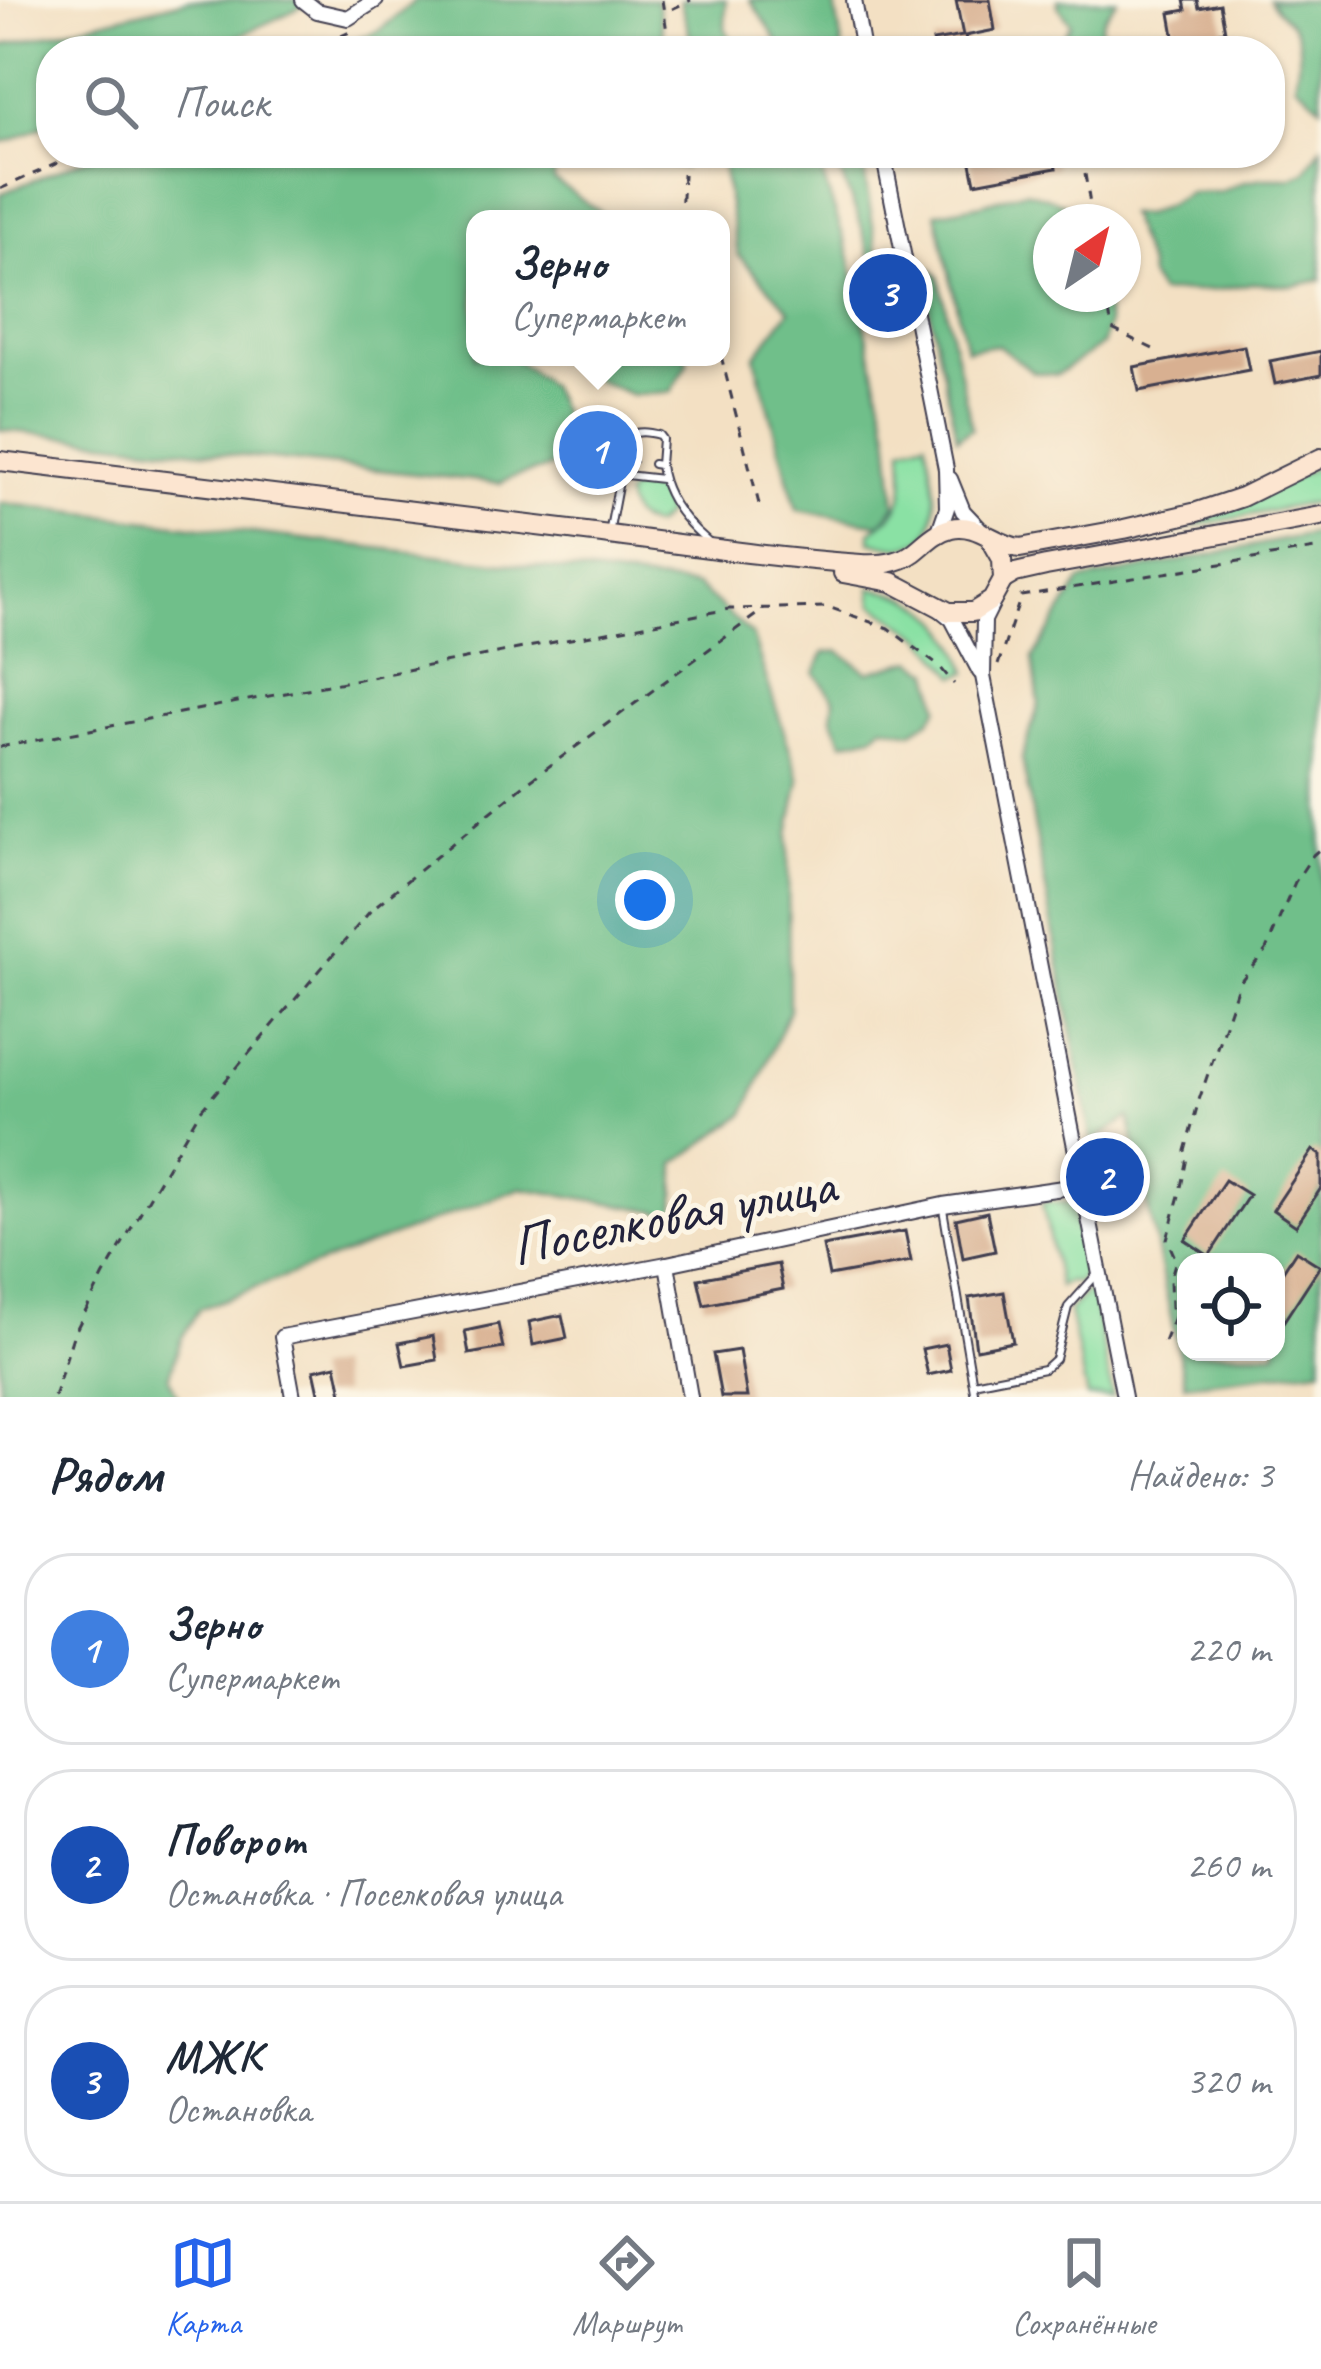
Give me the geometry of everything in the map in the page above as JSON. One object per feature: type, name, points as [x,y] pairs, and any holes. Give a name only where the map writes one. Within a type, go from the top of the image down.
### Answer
[{"type":"main road","points":[[0,461],[720,551],[868,564],[910,556],[938,533],[962,527],[1020,548],[1163,521],[1242,497],[1321,458]]},
{"type":"main road","points":[[774,557],[892,582],[950,612],[965,614],[987,605],[1015,573],[1321,516]]},
{"type":"main road","points":[[935,605],[922,590],[917,572],[923,548],[938,533]]},
{"type":"main road","points":[[986,535],[1004,566],[1000,587]]},
{"type":"street","points":[[303,0],[316,11],[348,18],[376,0]]},
{"type":"street","points":[[854,0],[860,36]]},
{"type":"street","points":[[886,168],[946,469],[963,511],[986,535]]},
{"type":"street","points":[[938,533],[946,514],[946,469]]},
{"type":"street","points":[[1000,587],[984,620],[989,674],[1124,1397]]},
{"type":"street","points":[[935,605],[952,619],[989,674]]},
{"type":"street","name":"Поселковая улица","points":[[292,1397],[282,1337],[667,1264],[943,1205],[1084,1185]]},
{"type":"street","points":[[667,1264],[690,1397]]},
{"type":"lane","points":[[609,535],[629,435],[640,431],[658,435],[663,444],[658,457],[662,479],[681,516],[720,551]]},
{"type":"lane","points":[[619,482],[626,475],[662,479]]},
{"type":"lane","points":[[943,1205],[976,1397]]},
{"type":"lane","points":[[974,1383],[1044,1370],[1055,1359],[1068,1307],[1099,1271]]},
{"type":"path","points":[[662,0],[668,36]]},
{"type":"path","points":[[672,9],[691,0]]},
{"type":"path","points":[[0,189],[47,168]]},
{"type":"path","points":[[681,210],[683,168]]},
{"type":"path","points":[[1084,174],[1090,204]]},
{"type":"path","points":[[1109,312],[1112,329],[1153,349]]},
{"type":"path","points":[[724,366],[761,512]]},
{"type":"path","points":[[989,674],[1021,596],[1321,548]]},
{"type":"path","points":[[0,747],[729,609],[829,607],[888,628],[940,667],[954,684]]},
{"type":"path","points":[[54,1397],[73,1336],[104,1275],[200,1112],[372,909],[530,781],[764,609]]},
{"type":"path","points":[[1164,1342],[1174,1318],[1170,1280],[1176,1260],[1167,1239],[1168,1227],[1199,1100],[1239,983],[1266,950],[1295,882],[1321,848]]},
{"type":"green space","points":[[188,0],[296,0],[304,6],[239,36],[41,36]]},
{"type":"green space","points":[[416,0],[657,0],[663,36],[366,36]]},
{"type":"green space","points":[[680,0],[726,0],[729,36],[690,36]]},
{"type":"green space","points":[[750,0],[834,0],[840,36],[774,36]]},
{"type":"green space","points":[[1058,0],[1117,0],[1102,24],[1102,36],[1064,36],[1071,23]]},
{"type":"green space","points":[[1269,0],[1321,0],[1321,106],[1295,83],[1298,36]]},
{"type":"green space","points":[[36,37],[36,129],[0,142],[0,46]]},
{"type":"green space","points":[[1321,147],[1321,280],[1292,286],[1252,283],[1159,293],[1141,248],[1141,215],[1189,193],[1220,192],[1244,182],[1305,172]]},
{"type":"green space","points":[[63,168],[553,168],[554,180],[597,210],[466,210],[466,366],[523,366],[549,386],[574,441],[549,467],[500,483],[0,430],[0,194]]},
{"type":"green space","points":[[723,168],[820,168],[848,250],[889,432],[896,505],[880,524],[797,510],[755,356],[790,310],[738,255]]},
{"type":"green space","points":[[838,168],[864,168],[888,314]]},
{"type":"green space","points":[[1025,191],[1063,204],[1033,204],[1033,312],[1106,312],[1108,325],[1102,345],[1056,375],[1033,372],[998,345],[966,349],[936,213]]},
{"type":"green space","points":[[931,269],[939,278],[972,428],[957,438],[923,280]]},
{"type":"green space","points":[[579,366],[686,366],[671,392],[632,395],[594,379]]},
{"type":"green space","points":[[926,440],[935,504],[927,533],[917,543],[900,547],[871,541],[871,531],[899,505],[903,447]]},
{"type":"green space","points":[[1321,465],[1321,501],[1184,528]]},
{"type":"green space","points":[[640,487],[657,490],[662,499],[666,515],[654,526],[634,517],[627,504],[629,491]]},
{"type":"green space","points":[[0,503],[697,586],[752,635],[800,780],[788,838],[789,1010],[745,1114],[676,1163],[675,1214],[521,1188],[199,1309],[181,1339],[169,1378],[178,1397],[0,1397]]},
{"type":"green space","points":[[1321,532],[1321,1368],[1185,1384],[1180,1361],[1285,1361],[1285,1253],[1177,1253],[1177,1346],[1129,1117],[1092,1143],[1022,758],[1039,704],[1033,658],[1081,581]]},
{"type":"green space","points":[[871,588],[907,597],[933,614],[953,639],[968,672],[956,676],[923,637],[873,604]]},
{"type":"green space","points":[[839,651],[868,672],[913,660],[931,671],[939,707],[930,720],[911,732],[883,726],[874,735],[843,742],[832,717],[834,699],[815,673],[824,653]]},
{"type":"green space","points":[[1042,1202],[1071,1203],[1087,1271],[1078,1283],[1059,1287]]},
{"type":"green space","points":[[1091,1288],[1113,1397],[1087,1397],[1069,1311]]},
{"type":"building","points":[[956,0],[990,0],[995,30],[963,36]]},
{"type":"building","points":[[1184,0],[1197,0],[1199,8],[1220,4],[1225,31],[1174,36],[1170,13],[1186,10]]},
{"type":"building","points":[[972,168],[1056,168],[975,183]]},
{"type":"building","points":[[1244,346],[1249,370],[1139,391],[1134,367]]},
{"type":"building","points":[[1321,351],[1321,375],[1275,384],[1270,361]]},
{"type":"building","points":[[589,439],[613,444],[610,464],[585,459]]},
{"type":"building","points":[[1313,1150],[1321,1155],[1321,1188],[1296,1226],[1273,1210]]},
{"type":"building","points":[[1225,1180],[1249,1195],[1211,1253],[1185,1240]]},
{"type":"building","points":[[987,1212],[995,1251],[963,1258],[956,1219]]},
{"type":"building","points":[[905,1231],[911,1261],[829,1276],[823,1246]]},
{"type":"building","points":[[1296,1251],[1320,1266],[1285,1319],[1285,1268]]},
{"type":"building","points":[[778,1264],[783,1289],[704,1305],[698,1279]]},
{"type":"building","points":[[1004,1292],[1013,1342],[976,1349],[969,1298]]},
{"type":"building","points":[[562,1315],[567,1338],[533,1345],[529,1322]]},
{"type":"building","points":[[498,1324],[503,1348],[469,1354],[465,1331]]},
{"type":"building","points":[[433,1336],[437,1360],[404,1366],[399,1343]]},
{"type":"building","points":[[946,1344],[951,1370],[928,1375],[922,1349]]},
{"type":"building","points":[[739,1350],[747,1397],[721,1397],[713,1354]]},
{"type":"building","points":[[336,1365],[342,1393],[320,1397],[314,1370]]},
{"type":"place","name":"МЖК","points":[[888,293]]},
{"type":"place","name":"Зерно","points":[[598,450]]},
{"type":"place","name":"Поворот","points":[[1105,1177]]}]
